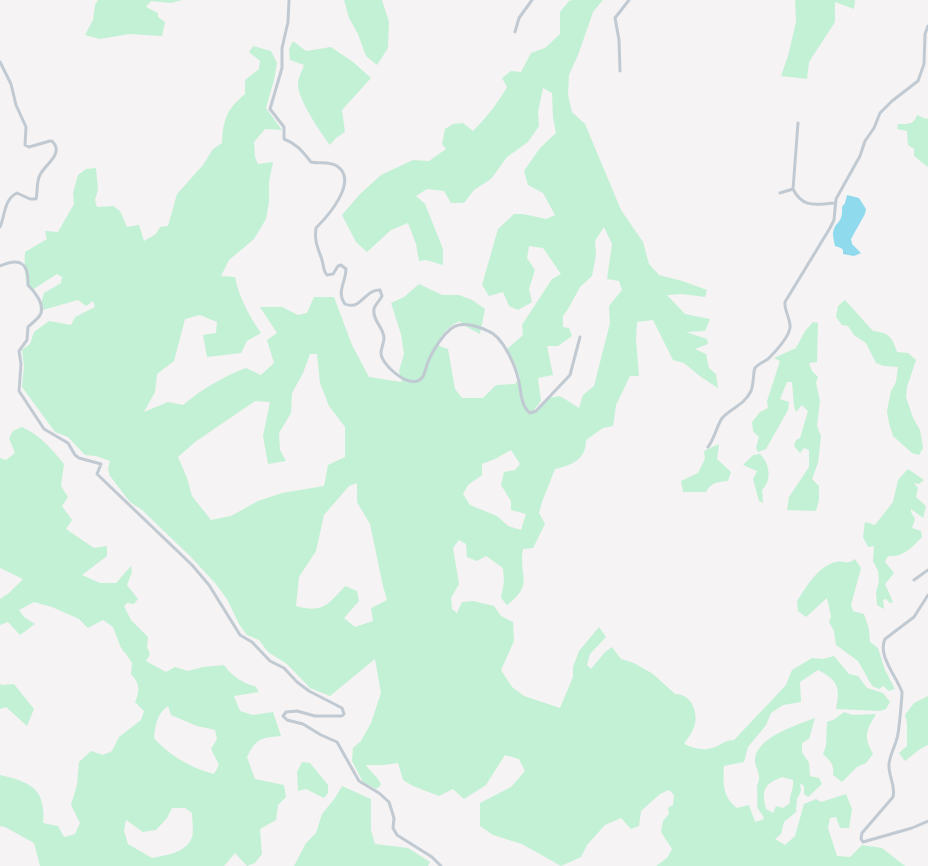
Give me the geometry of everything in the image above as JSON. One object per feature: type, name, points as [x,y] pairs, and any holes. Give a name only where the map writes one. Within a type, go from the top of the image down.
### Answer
[{"type":"street","points":[[289,0],[288,22],[282,48],[282,68],[270,109],[284,126],[284,139],[293,142],[311,162],[326,163],[337,166],[342,170],[345,177],[343,191],[326,218],[316,228],[315,242],[322,260],[324,272],[327,275],[332,274],[341,265],[346,270],[340,294],[345,304],[354,306],[373,290],[380,290],[382,293],[374,308],[374,313],[384,337],[381,352],[384,362],[403,379],[410,382],[416,381],[422,378],[428,361],[444,336],[455,326],[466,324],[490,331],[495,334],[515,365],[524,404],[530,413],[536,410],[570,375],[580,337]]},
{"type":"street","points":[[516,32],[519,18],[532,0]]},
{"type":"street","points":[[620,71],[616,18],[629,0]]},
{"type":"street","points":[[708,448],[724,416],[745,400],[754,381],[756,367],[774,352],[790,330],[790,321],[786,313],[785,302],[834,220],[835,203],[880,112],[918,81],[924,64],[925,34],[928,26]]},
{"type":"street","points":[[0,62],[11,84],[16,105],[26,127],[25,144],[29,147],[46,141],[52,141],[56,146],[52,162],[40,173],[36,199],[30,199],[17,193],[14,194],[6,206],[0,227]]},
{"type":"street","points":[[798,124],[793,189],[802,202],[810,204],[835,203]]},
{"type":"street","points":[[780,193],[793,189]]},
{"type":"street","points":[[0,266],[16,261],[26,267],[28,285],[38,297],[40,304],[40,316],[28,327],[27,340],[19,351],[21,364],[19,391],[44,429],[68,442],[75,455],[79,458],[101,464],[97,474],[100,478],[108,483],[126,503],[192,565],[209,585],[240,635],[252,642],[270,661],[284,668],[309,691],[342,708],[344,711],[342,716],[315,716],[291,711],[286,712],[283,716],[287,720],[303,724],[337,742],[359,781],[379,793],[389,802],[394,818],[393,828],[397,836],[432,857],[441,866]]},
{"type":"street","points":[[914,580],[928,570]]},
{"type":"street","points":[[928,596],[914,617],[885,639],[883,644],[882,650],[903,699],[900,709],[898,736],[889,765],[894,792],[862,833],[861,839],[864,842],[869,841],[928,821]]},
{"type":"green space","points":[[98,0],[182,0],[171,3],[151,1],[146,7],[158,13],[158,17],[165,22],[162,36],[129,34],[100,39],[85,35],[93,20],[95,5]]},
{"type":"green space","points":[[344,0],[382,0],[389,22],[388,48],[377,65],[366,56],[358,34],[349,18]]},
{"type":"green space","points":[[603,0],[593,12],[569,75],[568,95],[572,112],[585,124],[621,210],[643,242],[649,264],[659,275],[707,290],[705,297],[682,294],[667,295],[685,314],[710,319],[705,331],[686,332],[707,339],[708,344],[695,349],[706,354],[709,368],[716,374],[718,388],[684,363],[673,360],[653,320],[637,322],[636,339],[639,376],[630,376],[616,405],[613,426],[603,428],[586,440],[584,452],[577,460],[567,466],[555,469],[539,513],[545,524],[533,548],[523,549],[524,579],[521,591],[507,605],[501,598],[504,582],[503,568],[486,556],[477,561],[467,557],[466,544],[459,540],[453,548],[459,584],[451,598],[452,609],[457,613],[462,602],[473,601],[494,606],[501,616],[513,622],[514,641],[501,670],[512,687],[524,696],[560,708],[573,677],[573,667],[579,651],[599,627],[606,637],[590,654],[587,665],[591,669],[605,652],[612,647],[621,659],[634,663],[653,674],[675,694],[686,697],[693,705],[696,716],[694,727],[684,744],[701,749],[708,749],[726,741],[734,740],[786,685],[792,670],[812,658],[823,659],[834,656],[849,674],[858,676],[867,688],[883,693],[890,702],[886,709],[880,711],[836,709],[838,690],[836,685],[834,681],[818,670],[800,682],[801,702],[783,705],[771,713],[766,725],[748,747],[744,762],[724,766],[724,789],[732,804],[737,808],[749,805],[755,822],[762,820],[764,818],[757,807],[759,777],[755,761],[757,753],[761,746],[769,739],[815,718],[809,739],[802,743],[802,752],[809,763],[810,776],[819,778],[822,784],[808,797],[804,794],[804,786],[800,783],[801,791],[797,799],[796,812],[784,822],[781,834],[775,839],[785,845],[795,836],[804,804],[816,799],[821,802],[846,794],[852,809],[849,828],[840,828],[836,817],[830,818],[828,828],[837,856],[850,857],[862,845],[882,848],[905,866],[656,866],[667,858],[672,849],[661,832],[663,821],[669,814],[668,808],[673,805],[674,795],[669,790],[660,794],[641,811],[639,826],[631,829],[621,818],[605,825],[587,845],[581,857],[561,866],[522,844],[493,835],[480,826],[480,803],[511,787],[525,771],[519,759],[505,755],[486,785],[464,799],[453,789],[439,796],[413,786],[403,780],[398,763],[366,765],[381,785],[376,789],[363,782],[352,761],[353,748],[361,741],[371,723],[381,693],[375,659],[330,696],[310,688],[287,664],[268,652],[259,640],[247,635],[239,624],[227,599],[215,583],[142,510],[130,502],[110,476],[108,469],[110,461],[96,456],[85,455],[68,437],[55,432],[22,387],[24,366],[22,350],[30,344],[34,332],[49,321],[71,325],[75,317],[95,307],[93,301],[86,306],[78,300],[39,311],[44,293],[61,283],[62,277],[57,274],[32,290],[27,287],[25,252],[47,239],[45,231],[58,232],[74,204],[73,193],[78,175],[86,169],[96,168],[98,190],[95,200],[97,207],[113,206],[120,211],[127,227],[139,225],[144,241],[156,234],[160,227],[168,226],[177,194],[203,165],[213,149],[222,143],[223,127],[227,115],[245,94],[245,80],[259,69],[260,61],[249,52],[253,46],[271,51],[277,63],[266,108],[282,130],[265,129],[254,142],[255,157],[258,164],[273,162],[269,182],[269,202],[266,219],[254,239],[229,260],[221,276],[235,277],[245,306],[261,333],[247,341],[241,353],[207,357],[203,335],[216,333],[217,322],[200,315],[185,319],[174,361],[157,374],[155,392],[144,412],[168,402],[183,405],[213,384],[246,368],[261,375],[274,363],[267,340],[277,333],[260,307],[282,307],[298,315],[307,313],[314,297],[334,297],[352,345],[369,377],[402,382],[399,371],[404,354],[401,334],[391,303],[404,297],[419,284],[442,295],[459,295],[472,300],[485,309],[480,334],[463,325],[460,321],[446,331],[437,345],[448,349],[455,389],[462,398],[483,398],[496,385],[515,384],[520,378],[507,349],[523,335],[522,325],[552,279],[561,274],[543,248],[529,246],[527,258],[535,270],[529,289],[532,302],[518,310],[509,306],[503,292],[489,296],[482,285],[498,229],[514,214],[546,219],[555,215],[543,193],[528,185],[524,171],[540,148],[556,133],[552,93],[543,88],[538,112],[539,126],[528,142],[507,157],[491,179],[474,190],[464,203],[451,203],[444,191],[427,189],[416,196],[425,204],[443,249],[443,265],[426,260],[419,261],[416,244],[408,223],[391,230],[367,252],[356,242],[342,215],[360,194],[381,175],[413,160],[429,161],[446,149],[442,144],[445,129],[453,124],[463,123],[473,131],[492,110],[507,87],[502,78],[511,71],[521,72],[531,53],[545,48],[560,34],[560,12],[569,1]],"holes":[[[604,227],[612,244],[607,279],[619,281],[622,290],[609,306],[610,323],[594,386],[583,395],[579,408],[560,396],[549,398],[536,412],[534,410],[541,401],[538,378],[553,375],[547,346],[558,346],[572,336],[569,328],[563,327],[563,316],[580,287],[592,276],[596,255],[595,241]],[[310,354],[317,354],[320,383],[329,406],[345,427],[345,457],[328,465],[324,486],[282,493],[258,501],[231,516],[211,520],[192,496],[178,457],[195,442],[255,401],[270,402],[263,436],[268,464],[286,461],[280,450],[279,433],[291,413],[292,393],[303,373]],[[511,450],[520,464],[515,470],[504,472],[501,485],[511,501],[511,510],[526,514],[521,530],[508,526],[497,516],[470,505],[463,494],[468,485],[482,475],[482,464]],[[357,483],[357,502],[370,524],[387,600],[371,608],[373,621],[355,627],[344,618],[359,601],[357,591],[345,586],[324,606],[312,609],[296,606],[299,577],[316,551],[324,515],[349,486]],[[782,777],[793,780],[790,803],[783,808],[776,806],[773,813],[766,809],[764,797],[765,789],[771,782]]]},
{"type":"green space","points":[[795,0],[855,0],[854,9],[835,2],[835,22],[809,62],[807,79],[781,76],[796,22]]},
{"type":"green space","points":[[293,41],[306,51],[331,47],[353,62],[371,78],[342,110],[345,132],[330,145],[301,98],[298,82],[304,65],[290,60],[289,49]]},
{"type":"green space","points":[[917,115],[928,118],[928,167],[914,156],[914,149],[908,145],[907,131],[897,129],[898,124],[908,124]]},
{"type":"green space","points":[[845,300],[873,331],[890,337],[897,352],[908,353],[916,360],[907,387],[906,397],[913,418],[920,430],[923,448],[919,455],[912,453],[893,436],[889,423],[887,411],[891,391],[896,382],[898,367],[884,366],[876,363],[866,343],[854,335],[848,326],[842,325],[836,317],[838,306]]},
{"type":"green space","points":[[813,322],[818,323],[817,362],[809,363],[812,371],[818,377],[816,383],[820,401],[817,426],[821,436],[818,463],[812,479],[819,486],[819,500],[816,511],[787,510],[789,497],[809,467],[809,450],[804,448],[800,453],[794,446],[796,440],[800,438],[808,411],[802,405],[796,412],[792,382],[787,382],[780,399],[789,402],[788,410],[766,449],[758,452],[756,448],[759,437],[753,431],[752,422],[760,412],[768,408],[767,401],[780,361],[774,358],[796,348],[805,331]]},
{"type":"green space","points":[[22,427],[35,434],[64,464],[61,486],[68,497],[62,506],[72,520],[66,529],[94,548],[107,546],[107,556],[82,575],[100,583],[116,583],[131,566],[132,572],[127,585],[138,599],[134,604],[127,603],[124,606],[131,620],[148,637],[147,647],[150,654],[146,661],[166,672],[175,667],[188,671],[224,665],[234,676],[255,686],[259,692],[234,696],[240,711],[253,715],[273,712],[281,736],[260,740],[253,746],[247,757],[255,779],[284,785],[286,797],[278,805],[276,820],[260,829],[262,854],[255,863],[247,866],[235,853],[224,866],[40,866],[34,843],[0,826],[0,775],[28,784],[34,789],[42,802],[43,823],[58,826],[64,837],[75,834],[80,823],[71,805],[77,785],[79,762],[91,751],[103,755],[112,751],[119,737],[141,720],[144,711],[135,702],[138,687],[131,674],[132,663],[121,648],[113,627],[103,620],[88,628],[79,619],[52,607],[34,602],[19,610],[24,617],[35,624],[20,635],[8,622],[0,625],[0,599],[23,579],[0,568],[0,458],[6,460],[15,453],[9,438],[13,431]],"holes":[[[168,706],[171,715],[197,726],[215,730],[217,739],[211,749],[219,765],[214,774],[181,760],[154,738],[159,716]],[[172,808],[185,808],[192,813],[193,834],[186,847],[152,858],[128,844],[124,831],[126,820],[143,832],[156,830],[167,818]]]},
{"type":"green space","points":[[719,444],[717,459],[731,472],[728,481],[713,484],[706,492],[683,492],[681,481],[698,473],[705,459],[704,451]]},
{"type":"green space","points":[[760,454],[766,462],[769,472],[767,482],[762,490],[763,503],[759,501],[753,479],[757,471],[743,465],[753,455]]},
{"type":"green space","points":[[908,469],[924,480],[919,484],[914,483],[918,488],[916,497],[926,506],[923,518],[911,509],[915,519],[912,528],[921,531],[922,537],[903,554],[888,556],[885,562],[894,573],[885,584],[893,602],[890,603],[886,599],[883,600],[884,609],[877,605],[878,571],[873,561],[874,546],[868,547],[863,537],[865,522],[875,525],[893,502],[898,480]]},
{"type":"green space","points":[[855,559],[861,568],[851,605],[853,611],[864,614],[869,629],[870,642],[878,648],[885,670],[895,689],[889,691],[883,686],[879,689],[872,686],[858,661],[836,645],[834,631],[829,622],[831,616],[827,598],[806,617],[798,611],[797,601],[818,572],[830,564],[849,562]]},
{"type":"green space","points":[[0,684],[14,684],[34,709],[27,726],[6,707],[0,709]]},
{"type":"green space","points":[[928,696],[928,745],[905,761],[899,753],[907,746],[905,715],[914,703]]},
{"type":"green space","points":[[844,712],[853,715],[876,714],[867,734],[868,743],[873,754],[866,763],[857,767],[842,782],[833,775],[831,763],[823,754],[826,746],[827,722]]},
{"type":"green space","points":[[302,762],[310,763],[328,785],[328,793],[324,798],[306,789],[298,791],[297,772]]},
{"type":"green space","points":[[342,786],[371,799],[371,830],[375,844],[408,848],[430,862],[428,866],[294,866],[306,843],[316,833],[322,814]]},
{"type":"water","points":[[847,195],[859,198],[866,209],[851,239],[852,244],[861,253],[854,256],[843,254],[841,248],[835,246],[833,236]]}]
